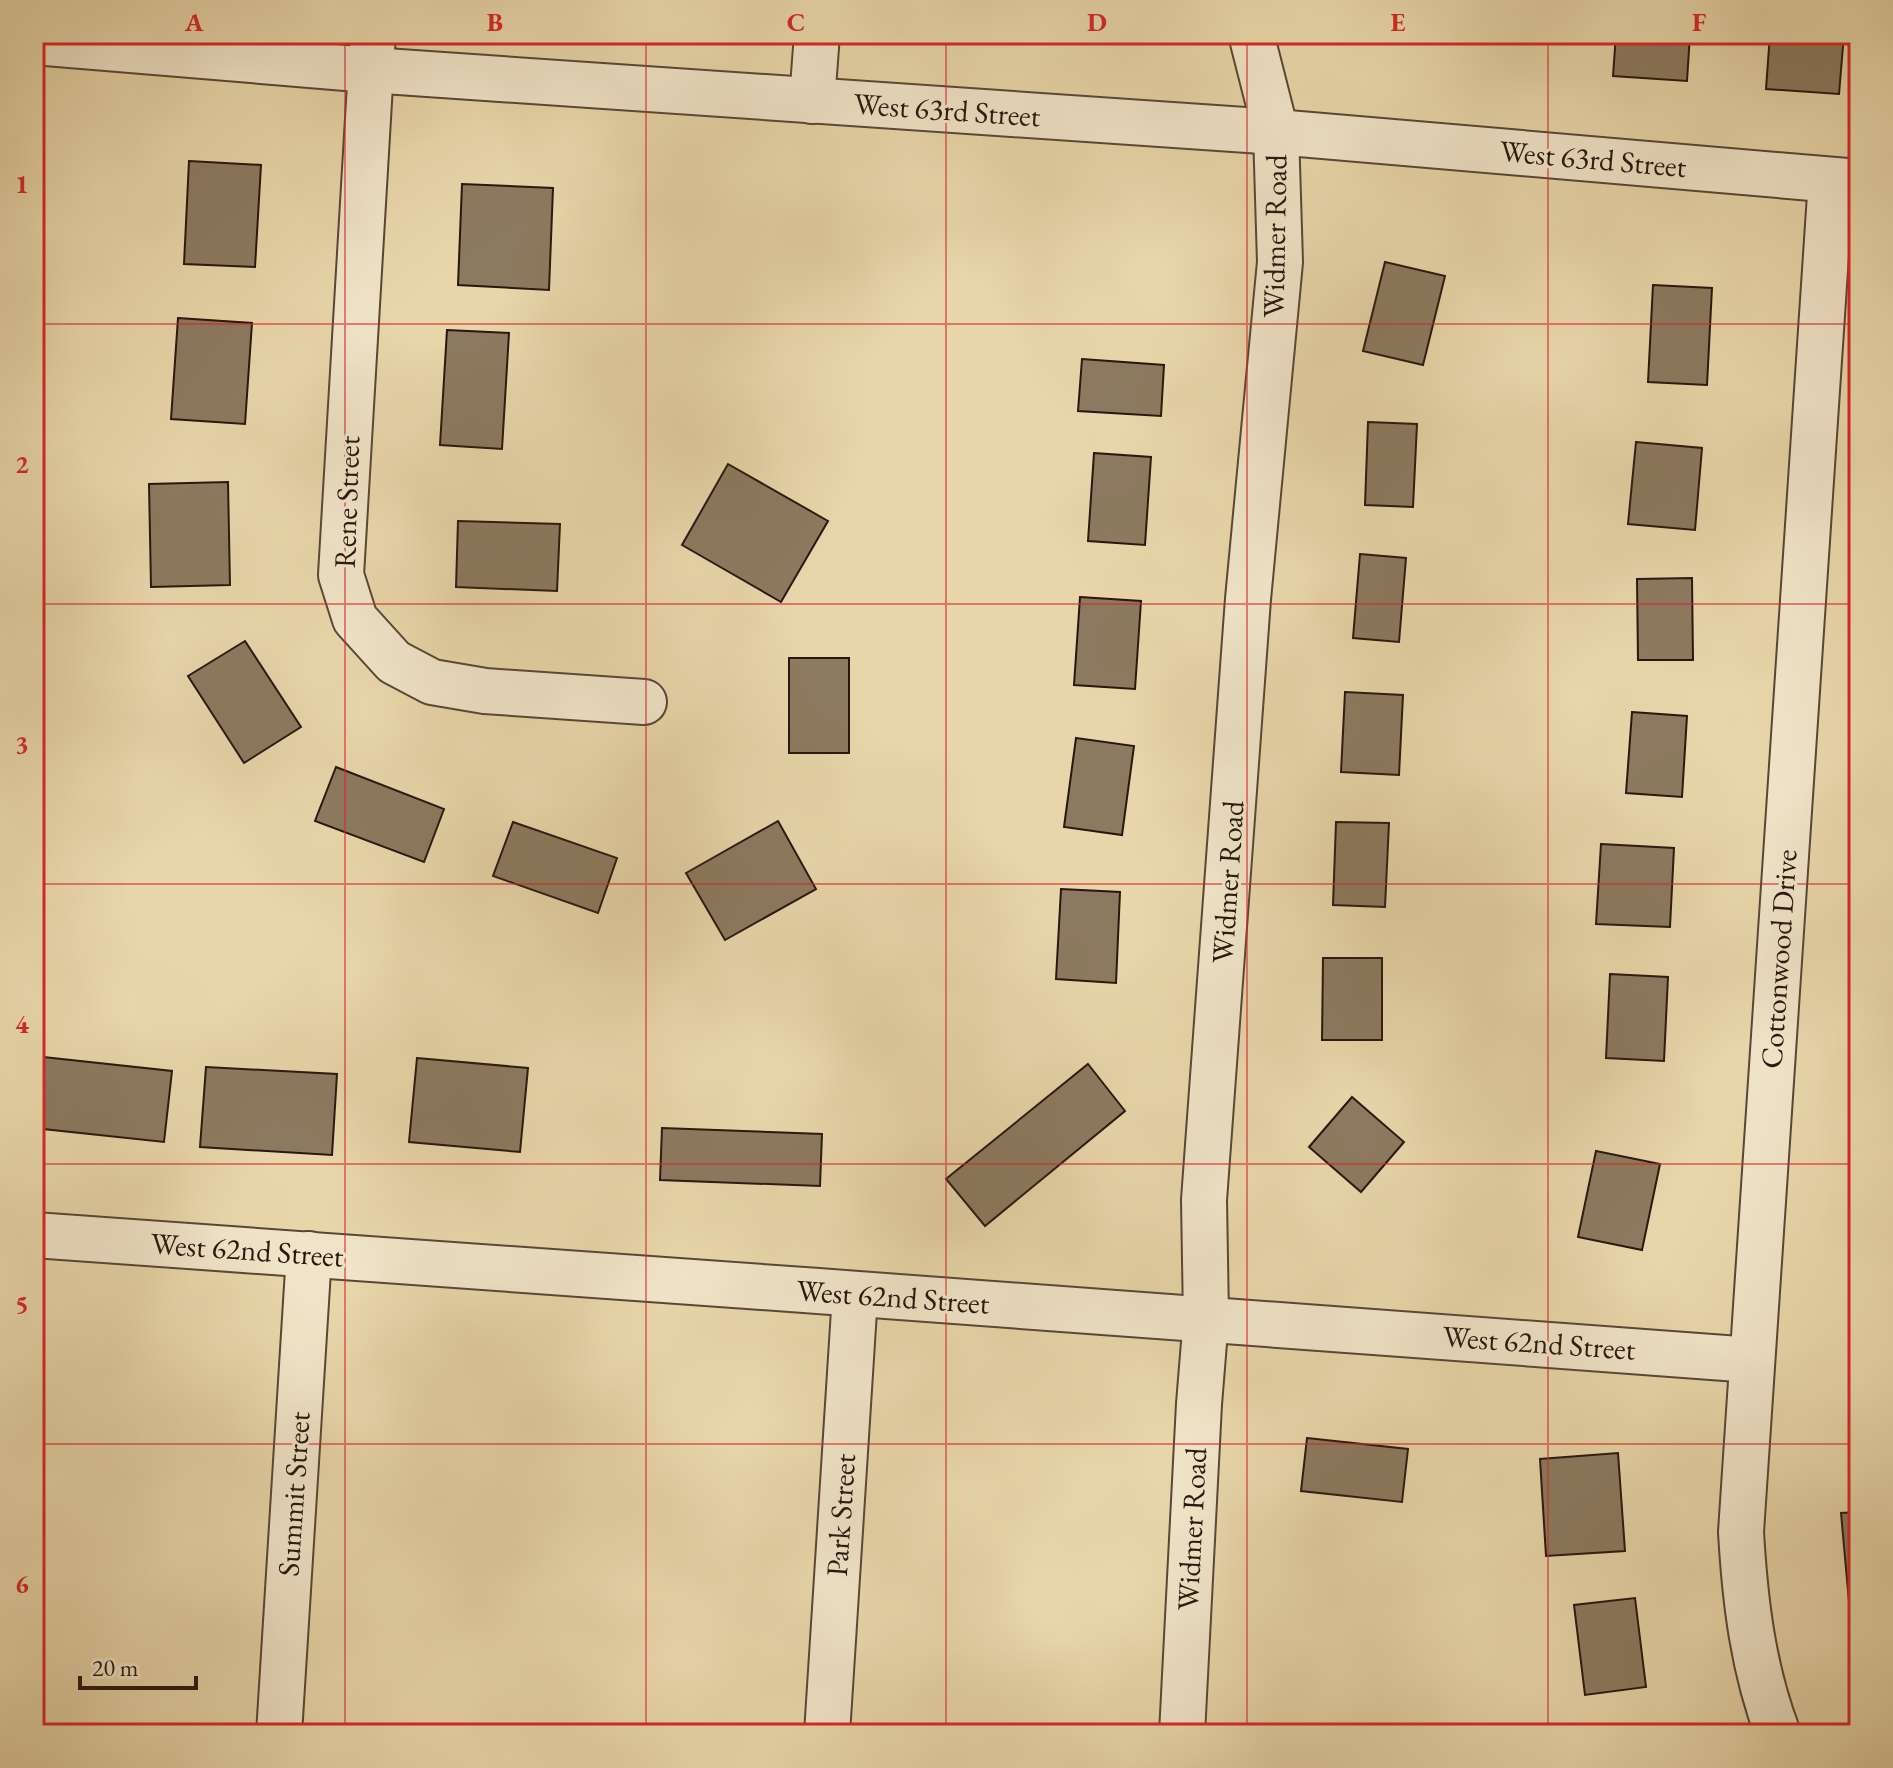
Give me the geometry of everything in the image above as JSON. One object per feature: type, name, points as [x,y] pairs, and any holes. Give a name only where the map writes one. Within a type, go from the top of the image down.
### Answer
[{"type":"street","points":[[812,101],[817,34]]},
{"type":"street","name":"Widmer Road","points":[[1182,1734],[1206,1318],[1205,1184],[1248,599],[1280,262],[1276,132],[1251,34]]},
{"type":"street","name":"West 63rd Street","points":[[34,42],[372,52],[812,101],[1276,132],[1845,181]]},
{"type":"street","name":"Rene Street","points":[[372,52],[341,575],[355,619],[394,662],[432,682],[485,691],[644,702]]},
{"type":"street","name":"Cottonwood Drive","points":[[1778,1734],[1764,1698],[1745,1600],[1741,1532],[1845,181]]},
{"type":"street","name":"West 62nd Street","points":[[34,1235],[1752,1360]]},
{"type":"street","name":"Summit Street","points":[[279,1734],[309,1254]]},
{"type":"street","name":"Park Street","points":[[827,1734],[855,1295]]},
{"type":"building","points":[[1616,34],[1690,34],[1687,81],[1613,76]]},
{"type":"building","points":[[1770,34],[1844,34],[1839,94],[1766,89]]},
{"type":"building","points":[[189,161],[261,165],[255,267],[184,264]]},
{"type":"building","points":[[462,184],[553,188],[549,290],[458,285]]},
{"type":"building","points":[[1385,262],[1445,276],[1423,365],[1363,351]]},
{"type":"building","points":[[1653,285],[1712,288],[1707,385],[1648,382]]},
{"type":"building","points":[[178,318],[252,323],[245,424],[171,419]]},
{"type":"building","points":[[447,330],[509,333],[502,449],[440,445]]},
{"type":"building","points":[[1082,359],[1164,365],[1161,416],[1078,411]]},
{"type":"building","points":[[1368,422],[1417,424],[1413,507],[1365,505]]},
{"type":"building","points":[[1636,442],[1702,448],[1695,530],[1628,524]]},
{"type":"building","points":[[1094,453],[1151,457],[1145,545],[1088,541]]},
{"type":"building","points":[[728,464],[828,521],[781,602],[682,545]]},
{"type":"building","points":[[228,482],[230,585],[151,587],[149,484]]},
{"type":"building","points":[[458,521],[560,524],[557,591],[456,587]]},
{"type":"building","points":[[1360,554],[1406,558],[1399,642],[1353,638]]},
{"type":"building","points":[[1692,578],[1693,660],[1638,660],[1637,579]]},
{"type":"building","points":[[1080,597],[1141,601],[1135,689],[1074,685]]},
{"type":"building","points":[[245,641],[301,727],[244,763],[188,676]]},
{"type":"building","points":[[789,658],[849,658],[849,753],[789,753]]},
{"type":"building","points":[[1345,692],[1403,695],[1399,775],[1341,772]]},
{"type":"building","points":[[1632,712],[1687,716],[1682,797],[1626,793]]},
{"type":"building","points":[[1076,738],[1134,746],[1122,835],[1064,827]]},
{"type":"building","points":[[336,767],[444,809],[424,862],[315,821]]},
{"type":"building","points":[[778,821],[816,889],[725,940],[686,873]]},
{"type":"building","points":[[513,822],[617,858],[598,913],[493,876]]},
{"type":"building","points":[[1336,822],[1389,823],[1385,907],[1333,905]]},
{"type":"building","points":[[1601,844],[1674,848],[1670,927],[1596,924]]},
{"type":"building","points":[[1061,889],[1120,892],[1116,983],[1056,979]]},
{"type":"building","points":[[1323,958],[1382,958],[1382,1040],[1322,1040]]},
{"type":"building","points":[[1610,974],[1668,977],[1664,1061],[1606,1058]]},
{"type":"building","points":[[34,1056],[172,1071],[164,1142],[34,1128]]},
{"type":"building","points":[[417,1058],[528,1068],[520,1152],[409,1142]]},
{"type":"building","points":[[1088,1064],[1125,1111],[985,1226],[946,1179]]},
{"type":"building","points":[[206,1067],[337,1074],[332,1155],[200,1147]]},
{"type":"building","points":[[1352,1097],[1404,1142],[1361,1192],[1309,1147]]},
{"type":"building","points":[[662,1128],[822,1134],[820,1186],[660,1180]]},
{"type":"building","points":[[1596,1151],[1660,1164],[1642,1250],[1578,1237]]},
{"type":"building","points":[[1307,1438],[1408,1449],[1402,1502],[1301,1491]]},
{"type":"building","points":[[1618,1453],[1625,1551],[1546,1556],[1540,1459]]},
{"type":"building","points":[[1859,1512],[1859,1612],[1850,1613],[1841,1513]]},
{"type":"building","points":[[1635,1598],[1646,1687],[1585,1695],[1574,1605]]}]
